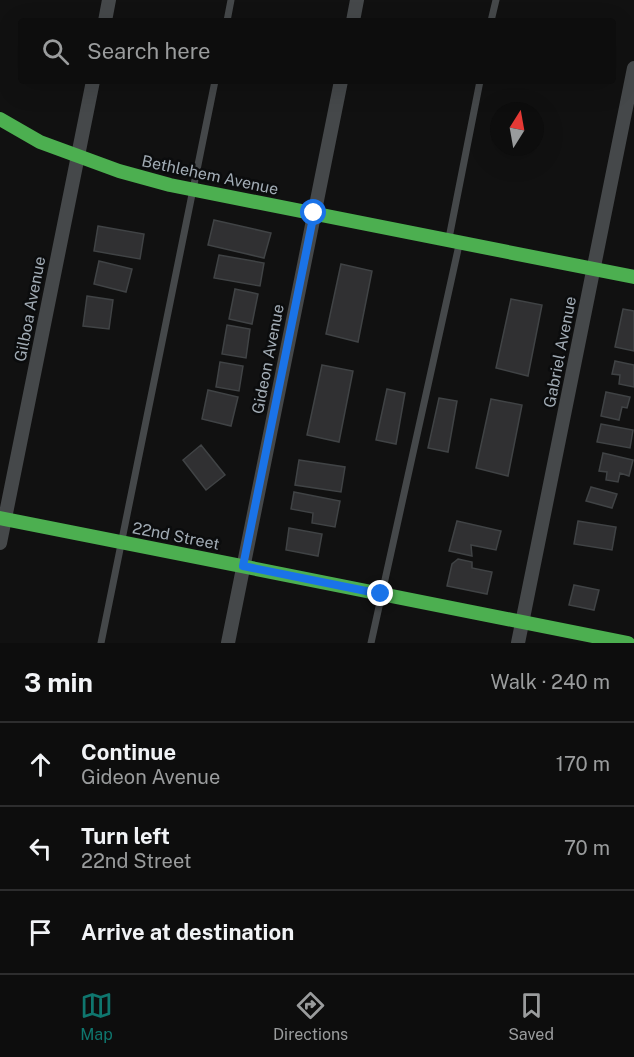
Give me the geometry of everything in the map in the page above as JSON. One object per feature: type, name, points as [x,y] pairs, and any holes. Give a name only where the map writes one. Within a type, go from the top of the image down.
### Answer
[{"type":"main road","name":"Bethlehem Avenue","points":[[0,119],[40,142],[119,171],[195,190],[634,277]]},
{"type":"main road","name":"22nd Street","points":[[2,519],[628,643]]},
{"type":"street","points":[[106,18],[109,0]]},
{"type":"street","points":[[354,18],[357,0]]},
{"type":"street","name":"Gabriel Avenue","points":[[518,643],[634,68]]},
{"type":"street","name":"Gilboa Avenue","points":[[0,543],[2,519],[92,84]]},
{"type":"street","name":"Gideon Avenue","points":[[228,643],[340,84]]},
{"type":"lane","points":[[228,18],[231,0]]},
{"type":"lane","points":[[492,18],[496,0]]},
{"type":"lane","points":[[100,643],[195,190],[214,84]]},
{"type":"lane","points":[[371,643],[454,241],[480,84]]},
{"type":"building","points":[[214,220],[271,233],[264,258],[208,245]]},
{"type":"building","points":[[98,226],[144,234],[140,259],[94,251]]},
{"type":"building","points":[[219,255],[264,263],[260,286],[214,278]]},
{"type":"building","points":[[99,261],[132,269],[126,292],[94,284]]},
{"type":"building","points":[[341,264],[372,271],[358,342],[326,334]]},
{"type":"building","points":[[235,289],[258,294],[252,324],[229,319]]},
{"type":"building","points":[[87,296],[113,300],[109,329],[83,326]]},
{"type":"building","points":[[511,299],[542,305],[528,376],[496,368]]},
{"type":"building","points":[[623,309],[634,311],[634,351],[615,347]]},
{"type":"building","points":[[227,325],[250,329],[246,358],[222,354]]},
{"type":"building","points":[[615,361],[634,365],[634,387],[619,384],[620,375],[612,374]]},
{"type":"building","points":[[220,362],[243,366],[239,391],[216,387]]},
{"type":"building","points":[[322,365],[353,371],[339,442],[307,435]]},
{"type":"building","points":[[387,389],[405,393],[396,444],[376,440]]},
{"type":"building","points":[[208,390],[238,397],[231,426],[202,419]]},
{"type":"building","points":[[606,392],[630,397],[627,408],[622,407],[619,420],[601,416]]},
{"type":"building","points":[[439,398],[457,401],[448,452],[428,448]]},
{"type":"building","points":[[491,399],[522,405],[508,476],[476,468]]},
{"type":"building","points":[[601,424],[633,430],[630,448],[597,442]]},
{"type":"building","points":[[201,445],[225,475],[206,490],[183,460]]},
{"type":"building","points":[[603,453],[633,460],[629,476],[620,473],[618,482],[606,480],[607,472],[599,471]]},
{"type":"building","points":[[299,460],[345,467],[341,492],[295,485]]},
{"type":"building","points":[[591,487],[617,494],[612,508],[586,501]]},
{"type":"building","points":[[294,492],[340,501],[335,527],[312,523],[313,513],[291,509]]},
{"type":"building","points":[[457,521],[501,531],[496,550],[471,545],[472,556],[449,551]]},
{"type":"building","points":[[578,521],[616,527],[612,550],[574,544]]},
{"type":"building","points":[[289,528],[322,534],[318,556],[286,550]]},
{"type":"building","points":[[458,559],[472,562],[472,568],[492,572],[487,594],[447,586],[452,564]]},
{"type":"building","points":[[574,585],[599,590],[594,610],[569,605]]},
{"type":"traffic: fast","points":[[0,119],[40,142],[119,171],[170,185],[634,277]]},
{"type":"traffic: fast","points":[[0,518],[628,643]]},
{"type":"route","points":[[314,213],[243,566],[381,594]]}]
